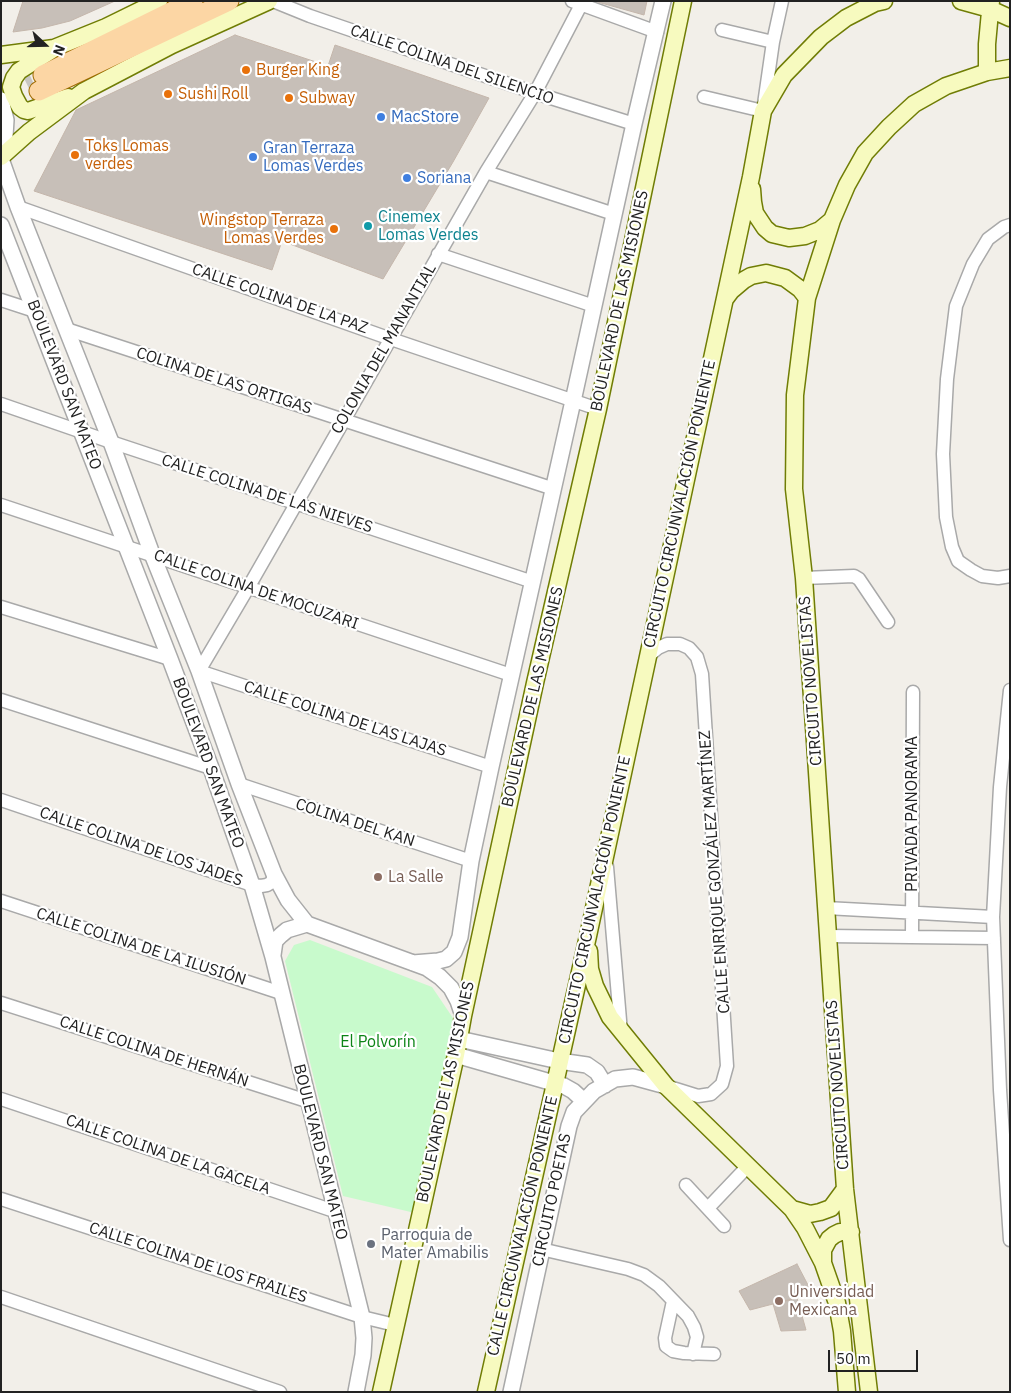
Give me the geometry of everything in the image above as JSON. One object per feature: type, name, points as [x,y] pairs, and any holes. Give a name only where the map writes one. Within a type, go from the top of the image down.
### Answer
[{"type":"main road","points":[[159,1],[106,27],[54,48],[19,72],[14,78],[11,87],[20,107],[28,111],[84,91],[172,45],[269,1]]},
{"type":"main road","points":[[193,1],[35,86],[229,1]]},
{"type":"main road","name":"BOULEVARD DE LAS MISIONES","points":[[381,1392],[456,1056],[535,683],[598,409],[683,1]]},
{"type":"main road","name":"CIRCUITO CIRCUNVALACIÓN PONIENTE","points":[[559,1061],[648,657],[751,176],[763,111],[784,75],[821,37],[846,18],[875,3],[884,1]]},
{"type":"main road","points":[[961,1],[990,5],[1010,18]]},
{"type":"main road","points":[[987,72],[990,5]]},
{"type":"main road","points":[[1,55],[54,48]]},
{"type":"main road","name":"CIRCUITO NOVELISTAS","points":[[869,1392],[845,1189],[804,578],[794,489],[795,395],[807,298],[832,220],[847,185],[865,153],[914,104],[946,86],[987,72],[1010,68]]},
{"type":"main road","points":[[1,157],[28,132],[84,91]]},
{"type":"main road","points":[[751,176],[756,213],[765,228],[772,234],[789,238],[805,236],[820,230],[832,220]]},
{"type":"main road","points":[[722,306],[737,285],[751,276],[766,273],[785,278],[800,289],[807,298]]},
{"type":"main road","name":"CIRCUITO POETAS","points":[[588,936],[590,969],[595,986],[610,1017],[621,1032],[666,1086],[792,1209],[812,1240],[823,1263],[837,1303],[842,1331],[847,1392]]},
{"type":"main road","name":"CALLE CIRCUNVALACIÓN PONIENTE","points":[[486,1392],[559,1061]]},
{"type":"main road","points":[[792,1209],[810,1214],[831,1208],[845,1189]]},
{"type":"main road","points":[[823,1263],[824,1250],[829,1239],[834,1234],[840,1232],[851,1232]]},
{"type":"street","name":"CALLE COLINA DEL SILENCIO","points":[[273,1],[310,16],[535,93],[634,124]]},
{"type":"street","name":"BOULEVARD DE LAS MISIONES","points":[[413,963],[446,959],[454,952],[460,937],[471,861],[491,766],[574,401],[634,124],[664,1]]},
{"type":"street","points":[[704,97],[763,111],[772,42],[782,1]]},
{"type":"street","name":"COLONIA DEL MANANTIAL","points":[[199,671],[438,254],[535,93],[579,2]]},
{"type":"street","points":[[579,2],[656,32]]},
{"type":"street","points":[[722,30],[772,42]]},
{"type":"street","name":"BOULEVARD SAN MATEO","points":[[1,100],[6,120],[1,157],[18,207],[199,671],[239,784],[274,874],[288,900],[307,924]]},
{"type":"street","points":[[486,172],[614,214]]},
{"type":"street","name":"CALLE COLINA DE LA PAZ","points":[[18,207],[391,339],[598,409]]},
{"type":"street","name":"BOULEVARD SAN MATEO","points":[[1,225],[170,659],[252,885],[273,957],[280,993],[362,1318]]},
{"type":"street","points":[[1010,225],[1004,227],[988,239],[973,264],[956,306],[947,379],[943,454],[946,518],[952,547],[958,561],[982,576],[998,578],[1010,576]]},
{"type":"street","points":[[438,254],[594,306]]},
{"type":"street","points":[[1,300],[36,311]]},
{"type":"street","name":"COLINA DE LAS ORTIGAS","points":[[66,329],[554,489]]},
{"type":"street","name":"CALLE COLINA DE LAS NIEVES","points":[[1,404],[532,582]]},
{"type":"street","name":"CALLE COLINA DE MOCUZARI","points":[[1,505],[511,675]]},
{"type":"street","points":[[804,578],[854,576],[859,579],[888,622]]},
{"type":"street","points":[[1,607],[170,659]]},
{"type":"street","name":"CALLE ENRIQUE GONZÁLEZ MARTÍNEZ","points":[[648,657],[658,648],[667,644],[680,644],[689,648],[697,657],[702,674],[728,1066],[722,1084],[711,1094],[698,1096],[666,1086]]},
{"type":"street","name":"CALLE COLINA DE LAS LAJAS","points":[[199,671],[491,766]]},
{"type":"street","points":[[1010,690],[1005,789],[993,917],[1000,1090],[1010,1240]]},
{"type":"street","name":"PRIVADA PANORAMA","points":[[912,937],[913,692]]},
{"type":"street","points":[[1,700],[211,768]]},
{"type":"street","name":"COLINA DEL KAN","points":[[239,784],[471,861]]},
{"type":"street","name":"CALLE COLINA DE LOS JADES","points":[[1,800],[252,885],[267,886],[272,882],[274,874]]},
{"type":"street","points":[[605,854],[621,1032]]},
{"type":"street","name":"CALLE COLINA DE LA ILUSIÓN","points":[[1,901],[280,993]]},
{"type":"street","points":[[826,908],[993,917]]},
{"type":"street","points":[[273,957],[275,941],[281,935],[288,930],[307,924],[427,968],[451,988],[463,1016]]},
{"type":"street","points":[[828,936],[994,938]]},
{"type":"street","name":"CALLE COLINA DE HERNÁN","points":[[1,1003],[308,1101]]},
{"type":"street","points":[[459,1039],[559,1061],[587,1065],[597,1072],[604,1084]]},
{"type":"street","points":[[456,1056],[555,1083],[573,1090],[584,1101]]},
{"type":"street","name":"CIRCUITO POETAS","points":[[511,1392],[541,1249],[569,1126],[574,1112],[594,1091],[615,1079],[633,1077],[666,1086]]},
{"type":"street","name":"CALLE COLINA DE LA GACELA","points":[[1,1099],[334,1212]]},
{"type":"street","points":[[708,1208],[748,1166]]},
{"type":"street","points":[[686,1185],[724,1226]]},
{"type":"street","name":"CALLE COLINA DE LOS FRAILES","points":[[1,1199],[362,1318],[395,1325]]},
{"type":"street","points":[[541,1249],[628,1269],[644,1275],[660,1286],[688,1316],[694,1327],[697,1337],[693,1354]]},
{"type":"street","points":[[1,1297],[280,1392]]},
{"type":"street","points":[[673,1301],[665,1338],[666,1346],[673,1351],[693,1354],[714,1354]]},
{"type":"street","points":[[356,1392],[363,1356],[362,1318]]},
{"type":"green space","name":"El Polvorín","points":[[310,940],[432,987],[455,1021],[415,1213],[343,1196],[285,961],[294,945]]},
{"type":"building","points":[[23,1],[115,1],[70,21],[42,28],[13,32]]},
{"type":"building","points":[[594,1],[647,1],[644,15]]},
{"type":"building","name":"Gran Terraza Lomas Verdes","points":[[235,35],[328,66],[335,45],[489,98],[383,279],[282,241],[272,270],[34,191],[76,110]]},
{"type":"building","points":[[797,1264],[811,1294],[750,1310],[739,1291]]},
{"type":"building","points":[[797,1298],[806,1330],[781,1331],[773,1304]]},
{"type":"tunnel","points":[[1,95],[32,80]]},
{"type":"place","name":"Burger King","points":[[246,70]]},
{"type":"place","name":"Sushi Roll","points":[[168,94]]},
{"type":"place","name":"Subway","points":[[289,98]]},
{"type":"place","name":"MacStore","points":[[381,117]]},
{"type":"place","name":"Toks Lomas verdes","points":[[75,155]]},
{"type":"place","name":"Gran Terraza Lomas Verdes","points":[[253,157]]},
{"type":"place","name":"Soriana","points":[[407,178]]},
{"type":"place","name":"Cinemex Lomas Verdes","points":[[368,226]]},
{"type":"place","name":"Wingstop Terraza Lomas Verdes","points":[[334,229]]},
{"type":"place","name":"La Salle","points":[[378,877]]},
{"type":"place","name":"Parroquia de Mater Amabilis","points":[[371,1244]]},
{"type":"place","name":"Universidad Mexicana","points":[[779,1301]]}]
